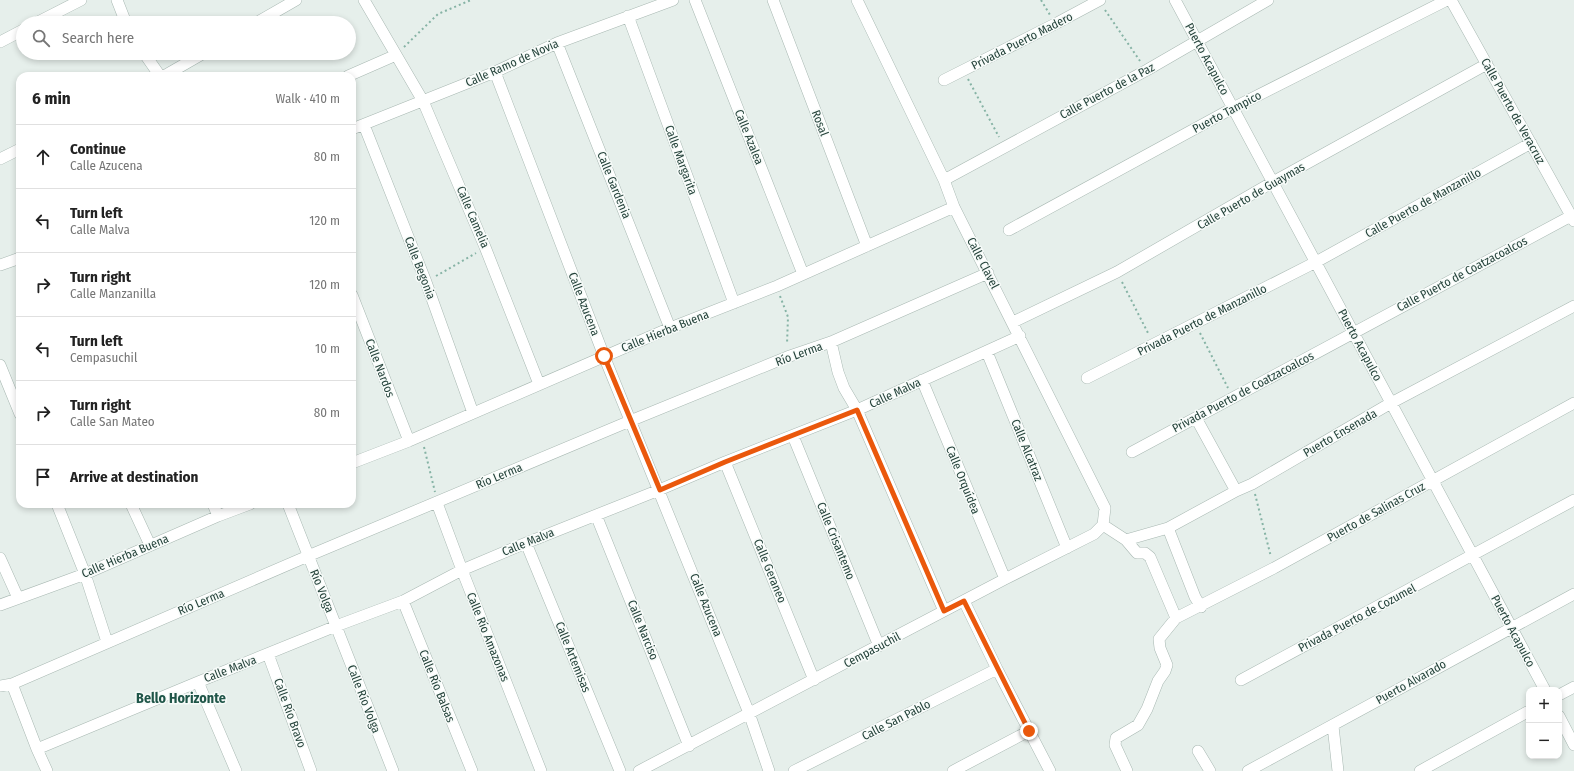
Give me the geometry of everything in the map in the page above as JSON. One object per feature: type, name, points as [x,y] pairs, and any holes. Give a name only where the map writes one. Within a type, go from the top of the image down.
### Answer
[{"type":"street","points":[[50,16],[81,0]]},
{"type":"street","points":[[117,0],[123,16]]},
{"type":"street","points":[[268,16],[296,0]]},
{"type":"street","name":"Calle Camelia","points":[[364,0],[423,101],[486,247],[539,384]]},
{"type":"street","name":"Calle Ramo de Novia","points":[[356,128],[495,72],[557,43],[673,0]]},
{"type":"street","name":"Calle Azalea","points":[[695,0],[803,274]]},
{"type":"street","name":"Rosal","points":[[773,0],[867,246]]},
{"type":"street","name":"Calle Clavel","points":[[857,0],[944,180],[954,207],[1105,508],[1104,525]]},
{"type":"street","name":"Privada Puerto Madero","points":[[944,80],[1100,0]]},
{"type":"street","name":"Puerto Acapulco","points":[[1176,0],[1543,687]]},
{"type":"street","name":"Calle Puerto de la Paz","points":[[944,180],[1147,70],[1268,0]]},
{"type":"street","name":"Puerto Tampico","points":[[1009,230],[1233,108],[1447,0]]},
{"type":"street","name":"Calle Puerto de Veracruz","points":[[1451,0],[1573,219]]},
{"type":"street","name":"Calle Margarita","points":[[628,16],[734,303]]},
{"type":"street","points":[[0,42],[16,34]]},
{"type":"street","name":"Calle Gardenia","points":[[557,43],[670,328]]},
{"type":"street","points":[[356,72],[396,55]]},
{"type":"street","points":[[149,60],[157,72]]},
{"type":"street","points":[[171,72],[192,60]]},
{"type":"street","name":"Calle Puerto de Guaymas","points":[[1013,322],[1117,272],[1273,182],[1487,64]]},
{"type":"street","name":"Calle Azucena","points":[[495,72],[604,356],[660,490],[749,713],[769,771]]},
{"type":"street","name":"Calle Begonia","points":[[364,125],[426,282],[473,413]]},
{"type":"street","name":"Calle Puerto de Manzanillo","points":[[1316,262],[1531,143]]},
{"type":"street","points":[[0,159],[16,151]]},
{"type":"street","name":"Calle Hierba Buena","points":[[356,461],[409,441],[670,328],[777,286],[954,207]]},
{"type":"street","name":"Calle Puerto de Coatzacoalcos","points":[[1353,332],[1573,219]]},
{"type":"street","points":[[1,263],[16,259]]},
{"type":"street","name":"Privada Puerto de Manzanillo","points":[[1087,378],[1316,262]]},
{"type":"street","name":"Río Lerma","points":[[0,686],[12,684],[308,556],[630,421],[787,357],[831,342],[988,273]]},
{"type":"street","name":"Calle Nardos","points":[[356,305],[409,441]]},
{"type":"street","name":"Puerto Ensenada","points":[[1126,540],[1168,528],[1236,491],[1252,484],[1391,403],[1574,306]]},
{"type":"street","name":"Privada Puerto de Coatzacoalcos","points":[[1132,452],[1353,332]]},
{"type":"street","name":"Calle Malva","points":[[37,749],[336,626],[403,601],[462,570],[526,542],[660,490],[725,462],[857,410],[1020,336]]},
{"type":"street","points":[[831,342],[838,372],[844,388],[857,410],[944,611]]},
{"type":"street","name":"Calle Alcatraz","points":[[987,352],[1067,548]]},
{"type":"street","points":[[0,365],[16,404]]},
{"type":"street","name":"Calle Orquídea","points":[[922,380],[1004,579]]},
{"type":"street","name":"Puerto de Salinas Cruz","points":[[1176,618],[1201,607],[1274,568],[1574,403]]},
{"type":"street","points":[[1196,418],[1236,491]]},
{"type":"street","name":"Calle Crisantemo","points":[[793,436],[879,646]]},
{"type":"street","name":"Calle Geraneo","points":[[725,462],[814,680]]},
{"type":"street","name":"Privada Puerto de Cozumel","points":[[1241,680],[1574,500]]},
{"type":"street","name":"Calle Río Amazonas","points":[[437,503],[541,771]]},
{"type":"street","points":[[59,508],[85,574],[107,642]]},
{"type":"street","points":[[133,508],[150,545]]},
{"type":"street","points":[[215,508],[218,516]]},
{"type":"street","name":"Calle Hierba Buena","points":[[0,605],[85,574],[239,508]]},
{"type":"street","name":"Río Volga","points":[[290,508],[336,626]]},
{"type":"street","name":"Calle Narciso","points":[[596,515],[689,746]]},
{"type":"street","points":[[1104,525],[1126,540],[1137,553],[1145,553],[1150,557],[1176,618],[1159,639],[1160,648],[1167,665],[1158,681],[1147,709],[1138,726],[1116,738],[1115,745],[1126,769]]},
{"type":"street","name":"Cempasuchil","points":[[639,771],[1004,579],[1094,534],[1104,525]]},
{"type":"street","points":[[1168,528],[1195,597],[1201,607]]},
{"type":"street","name":"Calle Artemisas","points":[[526,542],[620,771]]},
{"type":"street","points":[[0,558],[18,598]]},
{"type":"street","name":"Puerto Alvarado","points":[[1248,771],[1574,594]]},
{"type":"street","name":"Calle Río Balsas","points":[[403,601],[472,771]]},
{"type":"street","points":[[964,601],[997,669],[1050,771]]},
{"type":"street","name":"Calle Río Volga","points":[[336,626],[393,771]]},
{"type":"street","name":"Calle Río Bravo","points":[[268,654],[311,771]]},
{"type":"street","name":"Calle San Pablo","points":[[794,771],[997,669]]},
{"type":"street","points":[[198,682],[236,771]]},
{"type":"street","points":[[12,684],[47,771]]},
{"type":"street","points":[[1562,693],[1574,687]]},
{"type":"street","points":[[1420,771],[1526,713]]},
{"type":"street","points":[[1562,722],[1574,744]]},
{"type":"street","points":[[1333,726],[1338,771]]},
{"type":"street","points":[[953,771],[1029,731]]},
{"type":"street","points":[[1198,751],[1210,771]]},
{"type":"path","points":[[396,55],[438,14],[471,0]]},
{"type":"path","points":[[1041,0],[1055,24]]},
{"type":"path","points":[[1100,0],[1147,70]]},
{"type":"path","points":[[964,71],[1004,147]]},
{"type":"path","points":[[426,282],[486,247]]},
{"type":"path","points":[[1117,272],[1154,344]]},
{"type":"path","points":[[777,286],[788,317],[787,357]]},
{"type":"path","points":[[1195,323],[1233,398]]},
{"type":"path","points":[[421,435],[437,503]]},
{"type":"path","points":[[1252,484],[1274,568]]},
{"type":"district","name":"Bello Horizonte","points":[[181,698]]},
{"type":"route","points":[[604,356],[660,490],[725,462],[857,410],[944,611],[964,601],[1029,731]]}]
